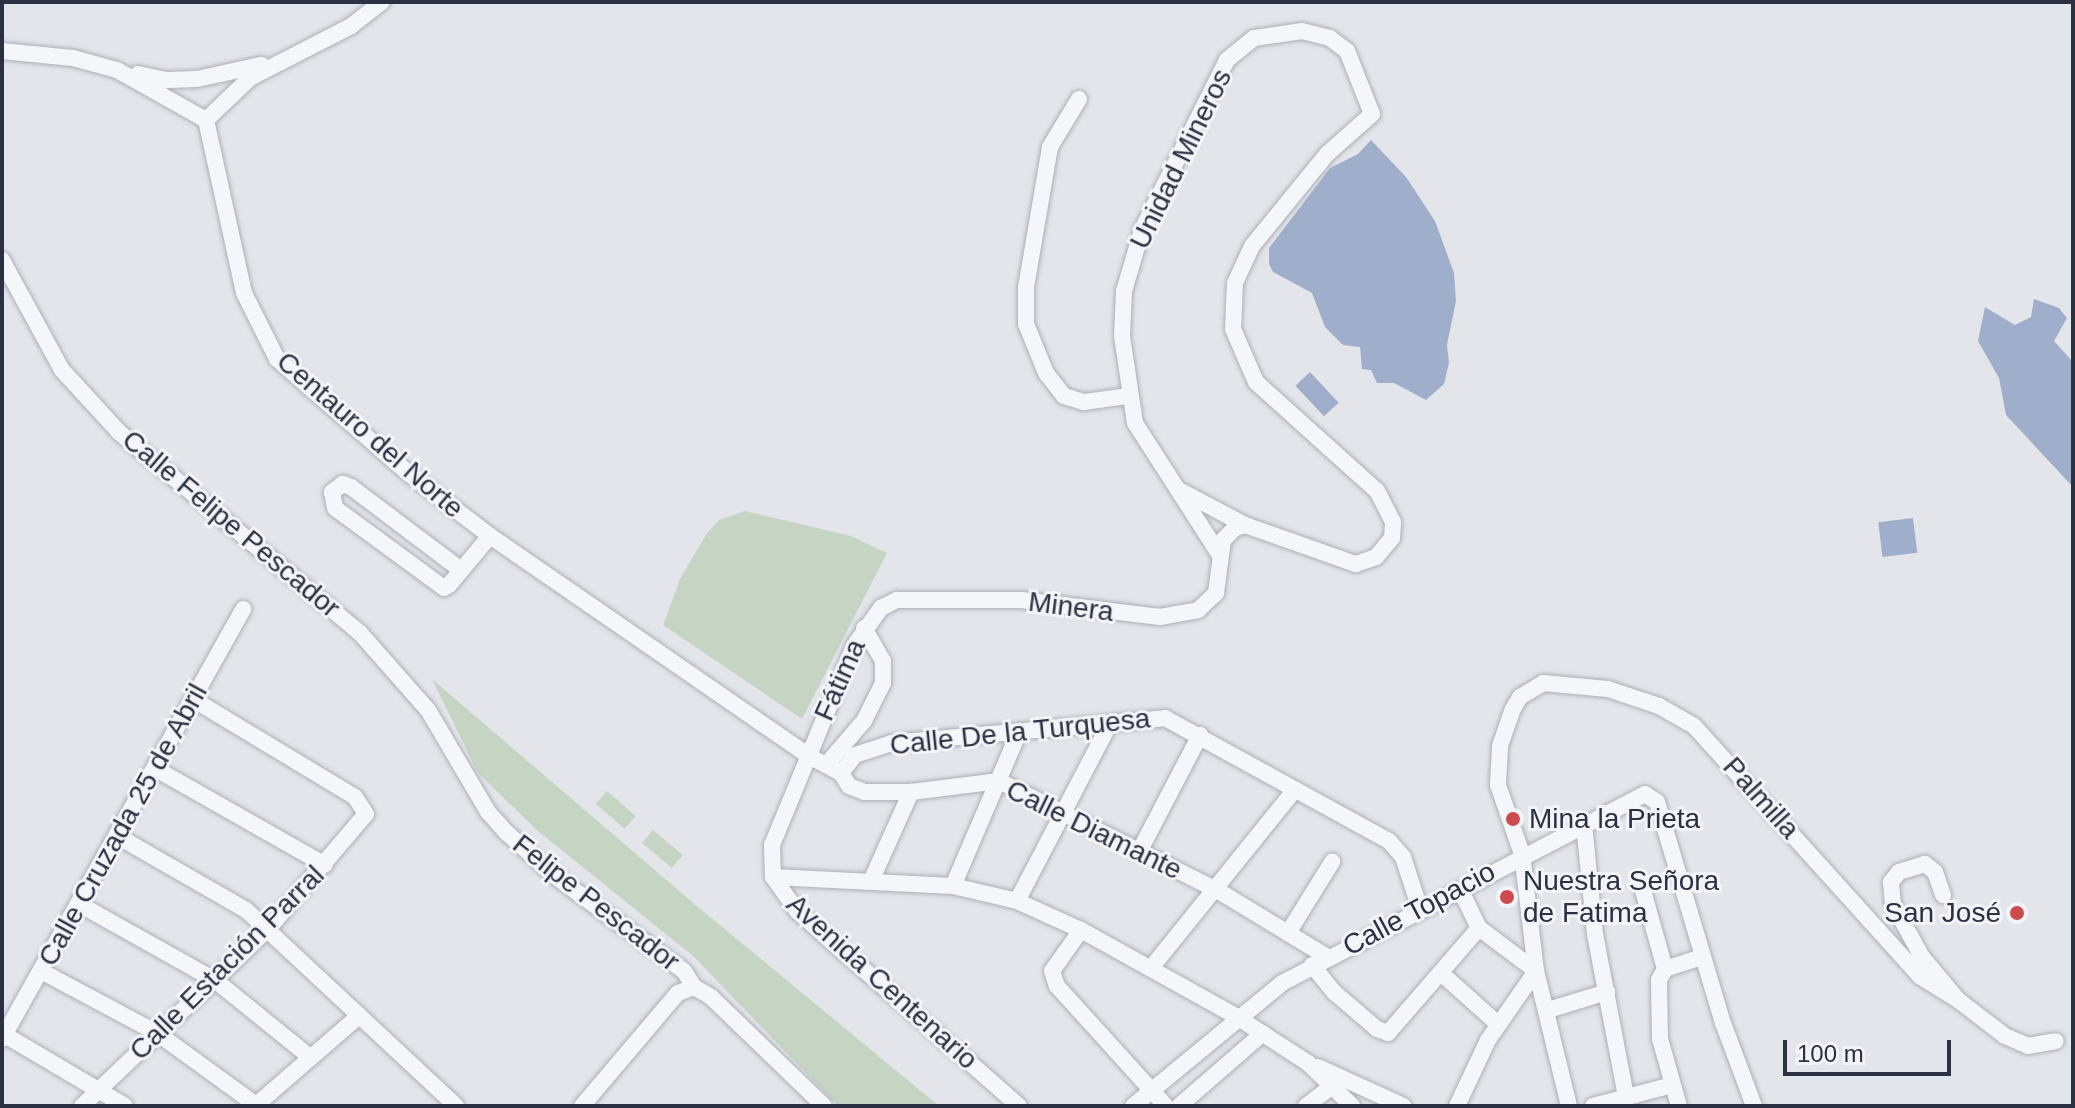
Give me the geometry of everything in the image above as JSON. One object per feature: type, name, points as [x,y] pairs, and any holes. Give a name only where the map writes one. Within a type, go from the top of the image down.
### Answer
[{"type":"street","points":[[117,70],[206,120],[234,89],[273,63],[351,26],[382,2]]},
{"type":"street","name":"Unidad Mineros","points":[[1219,554],[1141,438],[1128,396],[1122,315],[1133,256],[1216,77],[1254,38],[1302,31],[1330,38],[1351,56],[1372,114],[1327,154],[1252,246],[1235,283],[1233,329],[1256,382],[1377,491],[1394,529],[1376,557],[1356,564],[1245,525]]},
{"type":"street","points":[[2,51],[73,58],[167,80],[273,63]]},
{"type":"street","points":[[1079,99],[1050,147],[1026,288],[1026,324],[1046,373],[1064,396],[1084,402],[1128,396]]},
{"type":"street","name":"Centauro del Norte","points":[[206,120],[241,281],[264,343],[408,473],[490,536],[807,755]]},
{"type":"street","name":"Calle Felipe Pescador","points":[[2,260],[62,370],[120,433],[360,633],[428,710],[468,781]]},
{"type":"street","points":[[461,570],[351,487],[337,485],[332,492],[335,508],[436,585],[449,585],[490,536]]},
{"type":"street","points":[[1177,489],[1245,525]]},
{"type":"street","points":[[1219,554],[1227,534],[1245,525]]},
{"type":"street","name":"Minera","points":[[881,608],[915,596],[1021,600],[1160,617],[1198,610],[1216,593],[1219,554]]},
{"type":"street","name":"Fátima","points":[[807,755],[864,628],[881,608]]},
{"type":"street","name":"Calle Cruzada 25 de Abril","points":[[3,1037],[119,837],[243,609]]},
{"type":"street","points":[[834,769],[883,683],[883,661],[864,628]]},
{"type":"street","name":"Palmilla","points":[[1522,854],[1504,814],[1497,764],[1505,726],[1520,697],[1543,683],[1608,689],[1681,717],[1742,775],[1921,977],[1958,1000]]},
{"type":"street","name":"Calle Estación Parral","points":[[82,1106],[268,929],[366,814],[355,797],[194,700]]},
{"type":"street","name":"Calle De la Turquesa","points":[[834,769],[855,755],[879,746],[1109,725],[1152,716],[1200,735],[1294,791],[1389,841],[1403,857],[1420,909]]},
{"type":"street","points":[[1017,901],[1109,725]]},
{"type":"street","points":[[953,886],[1019,732]]},
{"type":"street","points":[[1140,850],[1200,735]]},
{"type":"street","name":"Calle Diamante","points":[[807,755],[834,769],[856,790],[911,792],[999,781],[1063,810],[1217,890],[1288,933],[1320,961],[1377,1029],[1391,1031],[1442,974]]},
{"type":"street","name":"Avenida Centenario","points":[[807,755],[772,845],[773,877],[797,911],[1019,1106]]},
{"type":"street","points":[[156,769],[325,865]]},
{"type":"street","name":"Felipe Pescador","points":[[468,781],[507,833],[555,876],[684,971],[694,987],[711,997],[824,1106]]},
{"type":"street","points":[[1151,968],[1294,791]]},
{"type":"street","points":[[871,881],[911,792]]},
{"type":"street","name":"Calle Topacio","points":[[1133,1106],[1237,1017],[1320,961],[1461,891],[1522,854],[1639,796],[1650,795],[1657,802],[1703,957]]},
{"type":"street","points":[[1584,824],[1595,934],[1626,1097]]},
{"type":"street","points":[[119,837],[220,892],[268,929],[456,1106]]},
{"type":"street","points":[[1522,854],[1536,971],[1569,1106]]},
{"type":"street","points":[[1288,933],[1332,862]]},
{"type":"street","points":[[1943,895],[1935,872],[1925,864],[1899,872],[1890,887],[1912,943],[1958,1000],[2017,1042],[2056,1041]]},
{"type":"street","points":[[773,877],[953,886],[1017,901],[1081,930],[1151,968],[1237,1017],[1338,1081],[1403,1106]]},
{"type":"street","points":[[1642,887],[1662,975],[1660,1039],[1679,1106]]},
{"type":"street","points":[[1461,891],[1479,928],[1536,971]]},
{"type":"street","points":[[79,904],[216,981],[310,1057]]},
{"type":"street","points":[[1479,928],[1442,974],[1498,1024]]},
{"type":"street","points":[[1081,930],[1056,963],[1053,977],[1166,1106]]},
{"type":"street","points":[[1662,975],[1703,957],[1754,1106]]},
{"type":"street","points":[[41,971],[157,1033],[256,1106],[359,1016]]},
{"type":"street","points":[[1457,1106],[1498,1024],[1536,971]]},
{"type":"street","points":[[582,1106],[678,993],[694,987]]},
{"type":"street","points":[[1548,1010],[1607,992]]},
{"type":"street","points":[[1179,1106],[1263,1033]]},
{"type":"street","points":[[3,1037],[100,1089],[125,1106]]},
{"type":"street","points":[[1306,1106],[1338,1081]]},
{"type":"street","points":[[1338,1081],[1352,1106]]},
{"type":"street","points":[[1593,1106],[1672,1085]]},
{"type":"green space","points":[[745,511],[851,536],[887,553],[802,719],[663,625],[680,579],[707,533],[719,520]]},
{"type":"green space","points":[[432,679],[692,902],[939,1106],[838,1106],[693,956],[538,831],[478,773]]},
{"type":"green space","points":[[607,791],[636,816],[625,829],[596,804]]},
{"type":"green space","points":[[653,830],[683,855],[672,868],[642,843]]},
{"type":"water","points":[[1371,140],[1406,177],[1435,221],[1454,273],[1456,301],[1447,345],[1449,363],[1444,384],[1426,400],[1394,383],[1377,383],[1371,370],[1362,369],[1360,347],[1343,345],[1325,327],[1312,293],[1273,272],[1269,264],[1269,248],[1330,168],[1358,154]]},
{"type":"water","points":[[2034,299],[2059,308],[2067,318],[2054,341],[2073,362],[2073,487],[2006,415],[1999,378],[1978,341],[1985,307],[2015,325],[2031,317]]},
{"type":"water","points":[[1310,372],[1339,403],[1324,416],[1295,386]]},
{"type":"water","points":[[1913,518],[1917,553],[1883,557],[1878,522]]},
{"type":"place","name":"Mina la Prieta","points":[[1513,819]]},
{"type":"place","name":"Nuestra Señora de Fatima","points":[[1507,897]]},
{"type":"place","name":"San José","points":[[2017,913]]}]
